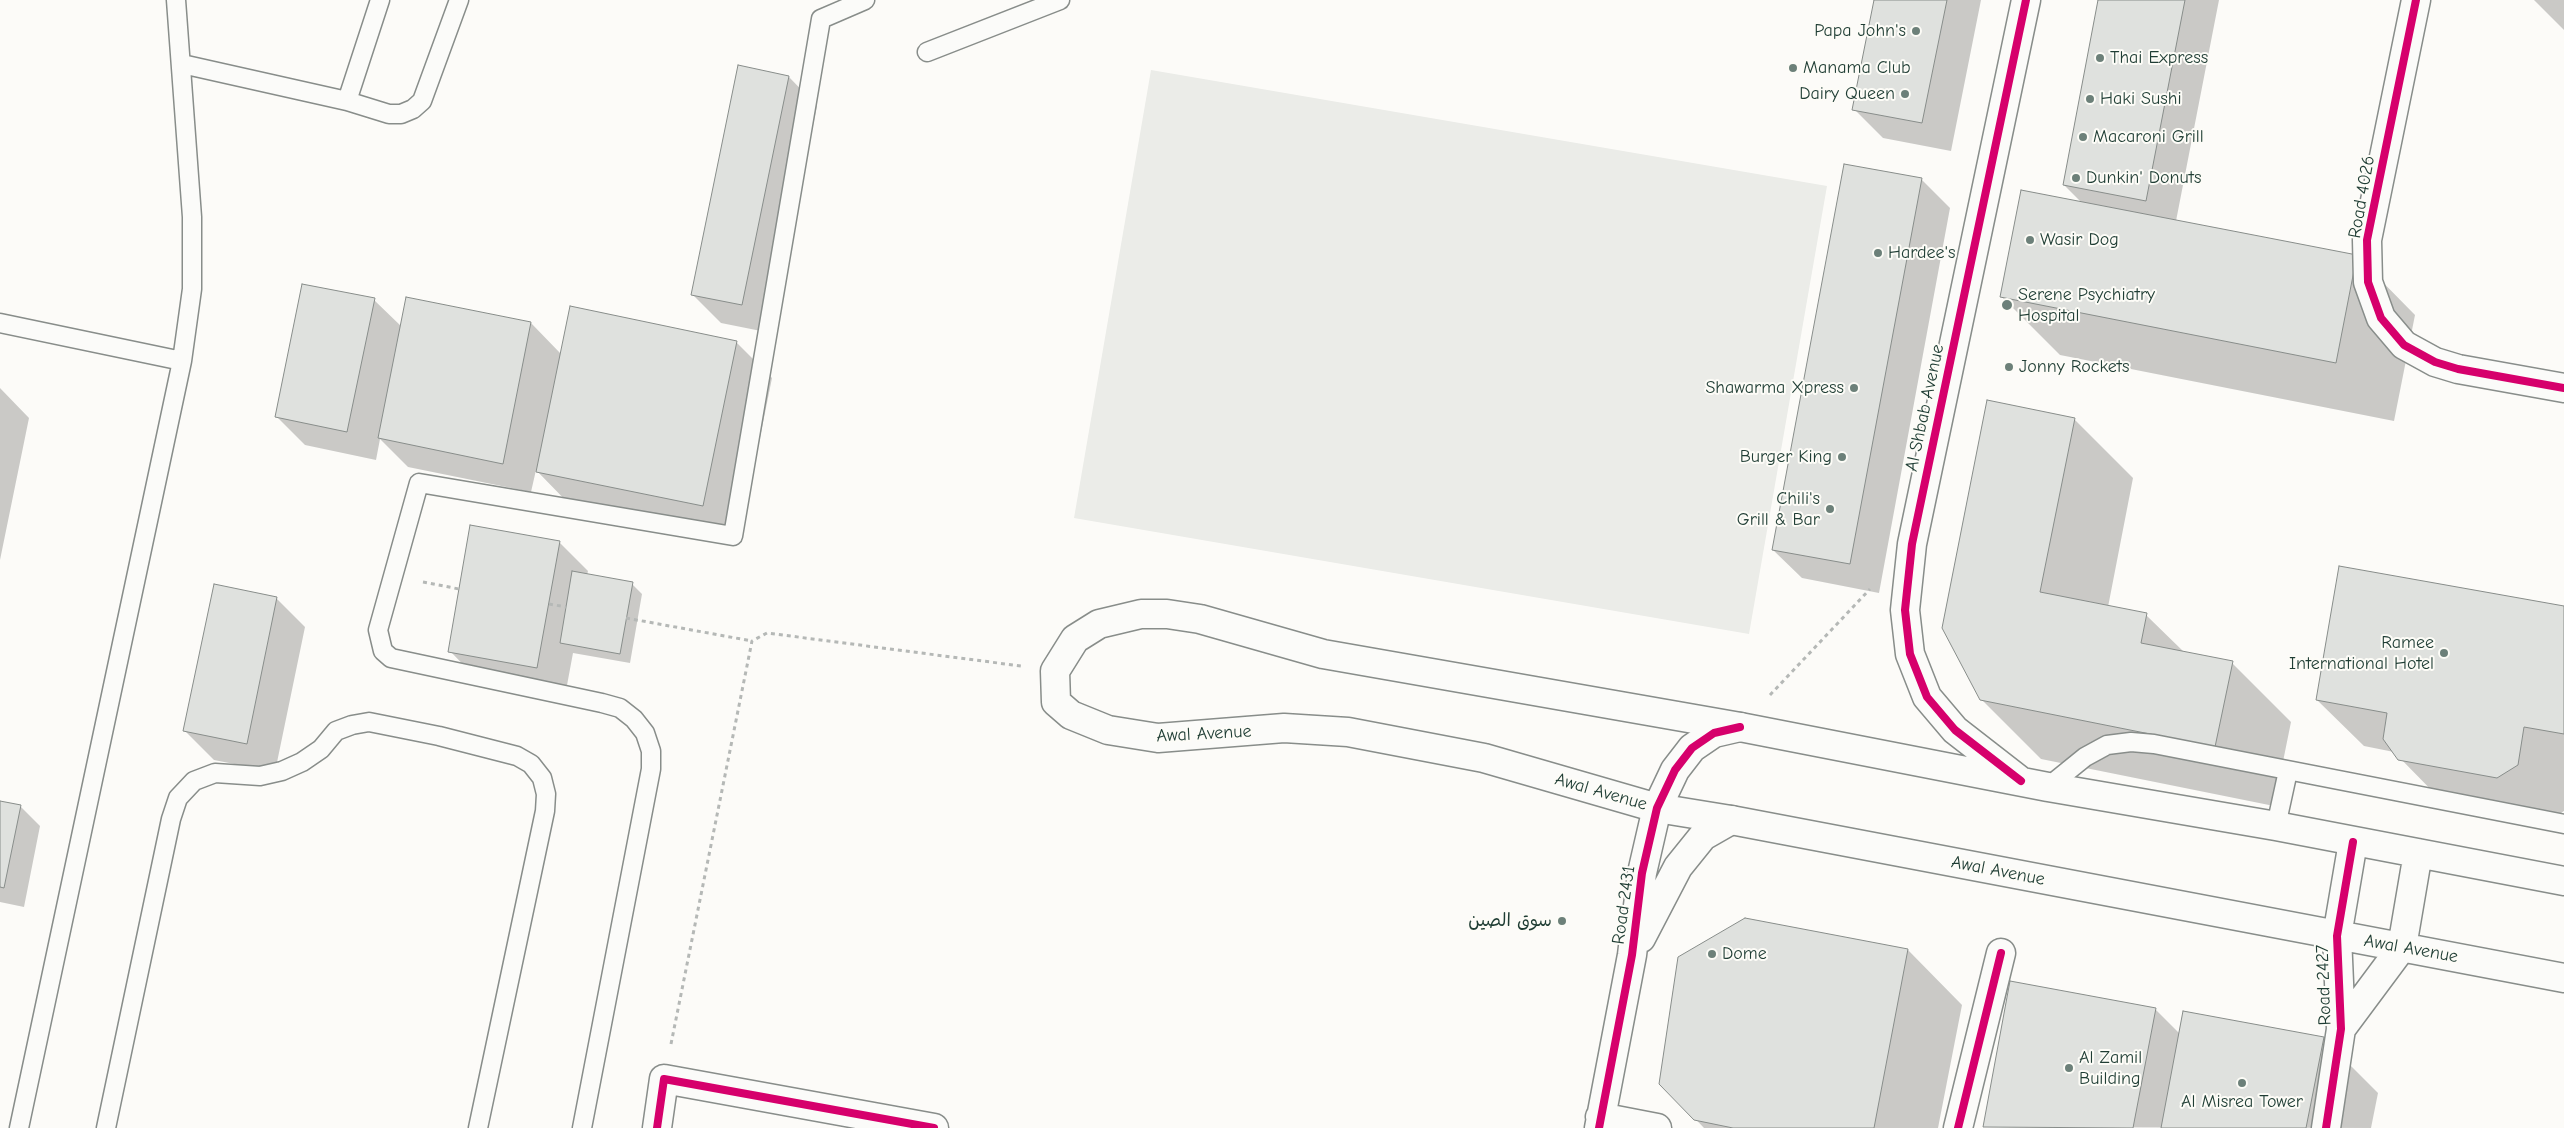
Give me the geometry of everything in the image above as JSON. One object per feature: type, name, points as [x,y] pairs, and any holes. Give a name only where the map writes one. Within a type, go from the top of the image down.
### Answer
[{"type":"main road","name":"Al Shbab Avenue","points":[[2021,781],[1955,730],[1927,696],[1910,654],[1905,610],[1912,544],[2026,0]]},
{"type":"main road","name":"Road 4026","points":[[2416,0],[2367,240],[2368,282],[2381,318],[2404,345],[2435,362],[2458,369],[2564,388]]},
{"type":"main road","points":[[1055,670],[1075,639],[1098,624],[1141,614],[1167,614],[1200,619],[1323,654],[1740,727],[2048,787],[2276,826],[2564,882]]},
{"type":"main road","name":"Awal Avenue","points":[[1055,670],[1056,702],[1071,715],[1108,730],[1158,738],[1284,728],[1348,732],[1484,758],[1657,808],[1731,820],[2564,978]]},
{"type":"main road","name":"Road 2431","points":[[1657,1128],[1600,1123],[1632,955],[1642,873],[1657,808],[1675,770],[1692,748],[1714,732],[1740,727]]},
{"type":"main road","name":"Road 2431","points":[[1632,955],[1678,867],[1703,836],[1731,820]]},
{"type":"main road","name":"Road 2427","points":[[2326,1128],[2341,1030],[2337,936],[2353,842]]},
{"type":"main road","name":"Road 2427","points":[[2341,1030],[2402,947],[2418,853]]},
{"type":"main road","points":[[1958,1128],[2001,953]]},
{"type":"main road","points":[[656,1128],[664,1079],[934,1128]]},
{"type":"lane","points":[[19,1128],[182,361],[192,289],[192,216],[176,0]]},
{"type":"lane","points":[[347,101],[380,0]]},
{"type":"lane","points":[[182,64],[347,101],[389,114],[401,114],[413,109],[422,101],[459,0]]},
{"type":"lane","points":[[582,1128],[651,769],[651,751],[646,733],[627,714],[602,703],[391,658],[383,651],[378,630],[419,484],[733,536],[821,19],[865,0]]},
{"type":"lane","points":[[927,52],[1060,0]]},
{"type":"lane","points":[[0,323],[182,361]]},
{"type":"lane","points":[[106,1128],[171,819],[178,798],[194,781],[215,773],[260,776],[282,771],[302,762],[321,749],[336,731],[352,724],[369,722],[439,736],[517,756],[531,764],[542,778],[546,794],[545,811],[478,1128]]},
{"type":"lane","points":[[2048,787],[2085,757],[2107,745],[2130,742],[2154,744],[2564,824]]},
{"type":"lane","points":[[2276,826],[2288,771]]},
{"type":"path","points":[[1740,727],[1871,587]]},
{"type":"path","points":[[549,604],[566,608]]},
{"type":"path","points":[[626,618],[752,641],[767,633],[1055,670]]},
{"type":"path","points":[[664,1079],[752,641]]},
{"type":"shaded area","points":[[1151,70],[1827,186],[1749,634],[1074,518]]},
{"type":"building","points":[[1874,0],[1947,0],[1922,123],[1852,110]]},
{"type":"building","points":[[2098,0],[2185,0],[2146,201],[2063,185]]},
{"type":"building","points":[[738,65],[789,76],[742,305],[691,295]]},
{"type":"building","points":[[1844,164],[1922,178],[1850,564],[1772,550]]},
{"type":"building","points":[[2021,190],[2357,255],[2336,363],[2000,297]]},
{"type":"building","points":[[302,284],[375,298],[347,432],[275,417]]},
{"type":"building","points":[[406,297],[531,322],[503,464],[378,438]]},
{"type":"building","points":[[570,306],[737,341],[703,506],[536,472]]},
{"type":"building","points":[[1987,400],[2075,418],[2040,592],[2147,613],[2141,643],[2233,661],[2215,747],[1980,700],[1942,628]]},
{"type":"building","points":[[470,525],[560,541],[537,668],[448,652]]},
{"type":"building","name":"Ramee International Hotel","points":[[2339,566],[2564,606],[2564,734],[2524,727],[2518,765],[2497,778],[2398,760],[2383,739],[2387,713],[2316,700]]},
{"type":"building","points":[[572,571],[633,582],[620,654],[560,643]]},
{"type":"building","points":[[214,584],[277,597],[247,744],[183,731]]},
{"type":"building","points":[[0,801],[21,805],[4,888],[0,887]]},
{"type":"building","points":[[1745,918],[1908,949],[1874,1128],[1733,1128],[1694,1120],[1659,1084],[1678,957]]},
{"type":"building","name":"Al Zamil Building","points":[[2010,981],[2156,1008],[2133,1128],[1983,1127]]},
{"type":"building","name":"Al Misrea Tower","points":[[2183,1011],[2324,1037],[2306,1128],[2161,1128]]},
{"type":"cycle path","points":[[2021,781],[1955,730],[1927,697],[1910,654],[1905,610],[1912,544],[2026,0]]},
{"type":"cycle path","points":[[2416,0],[2367,240],[2368,282],[2381,318],[2404,345],[2435,362],[2458,369],[2564,388]]},
{"type":"cycle path","points":[[1599,1128],[1632,955],[1642,873],[1657,808],[1675,770],[1692,748],[1714,733],[1740,727]]},
{"type":"cycle path","points":[[2326,1128],[2341,1029],[2337,936],[2353,842]]},
{"type":"cycle path","points":[[1958,1128],[2001,953]]},
{"type":"cycle path","points":[[657,1128],[664,1079],[934,1128]]},
{"type":"place","name":"Papa John's","points":[[1916,31]]},
{"type":"place","name":"Thai Express","points":[[2100,58]]},
{"type":"place","name":"Manama Club","points":[[1793,68]]},
{"type":"place","name":"Dairy Queen","points":[[1905,94]]},
{"type":"place","name":"Haki Sushi","points":[[2090,99]]},
{"type":"place","name":"Macaroni Grill","points":[[2083,137]]},
{"type":"place","name":"Dunkin' Donuts","points":[[2076,178]]},
{"type":"place","name":"Wasir Dog","points":[[2030,240]]},
{"type":"place","name":"Hardee's","points":[[1878,253]]},
{"type":"place","name":"Serene Psychiatry Hospital","points":[[2007,305]]},
{"type":"place","name":"Jonny Rockets","points":[[2009,367]]},
{"type":"place","name":"Shawarma Xpress","points":[[1854,388]]},
{"type":"place","name":"Burger King","points":[[1842,457]]},
{"type":"place","name":"Chili's Grill & Bar","points":[[1830,509]]},
{"type":"place","name":"Ramee International Hotel","points":[[2444,653]]},
{"type":"place","name":"سوق الصين","points":[[1562,921]]},
{"type":"place","name":"Dome","points":[[1712,954]]},
{"type":"place","name":"Al Zamil Building","points":[[2069,1068]]},
{"type":"place","name":"Al Misrea Tower","points":[[2242,1083]]}]
